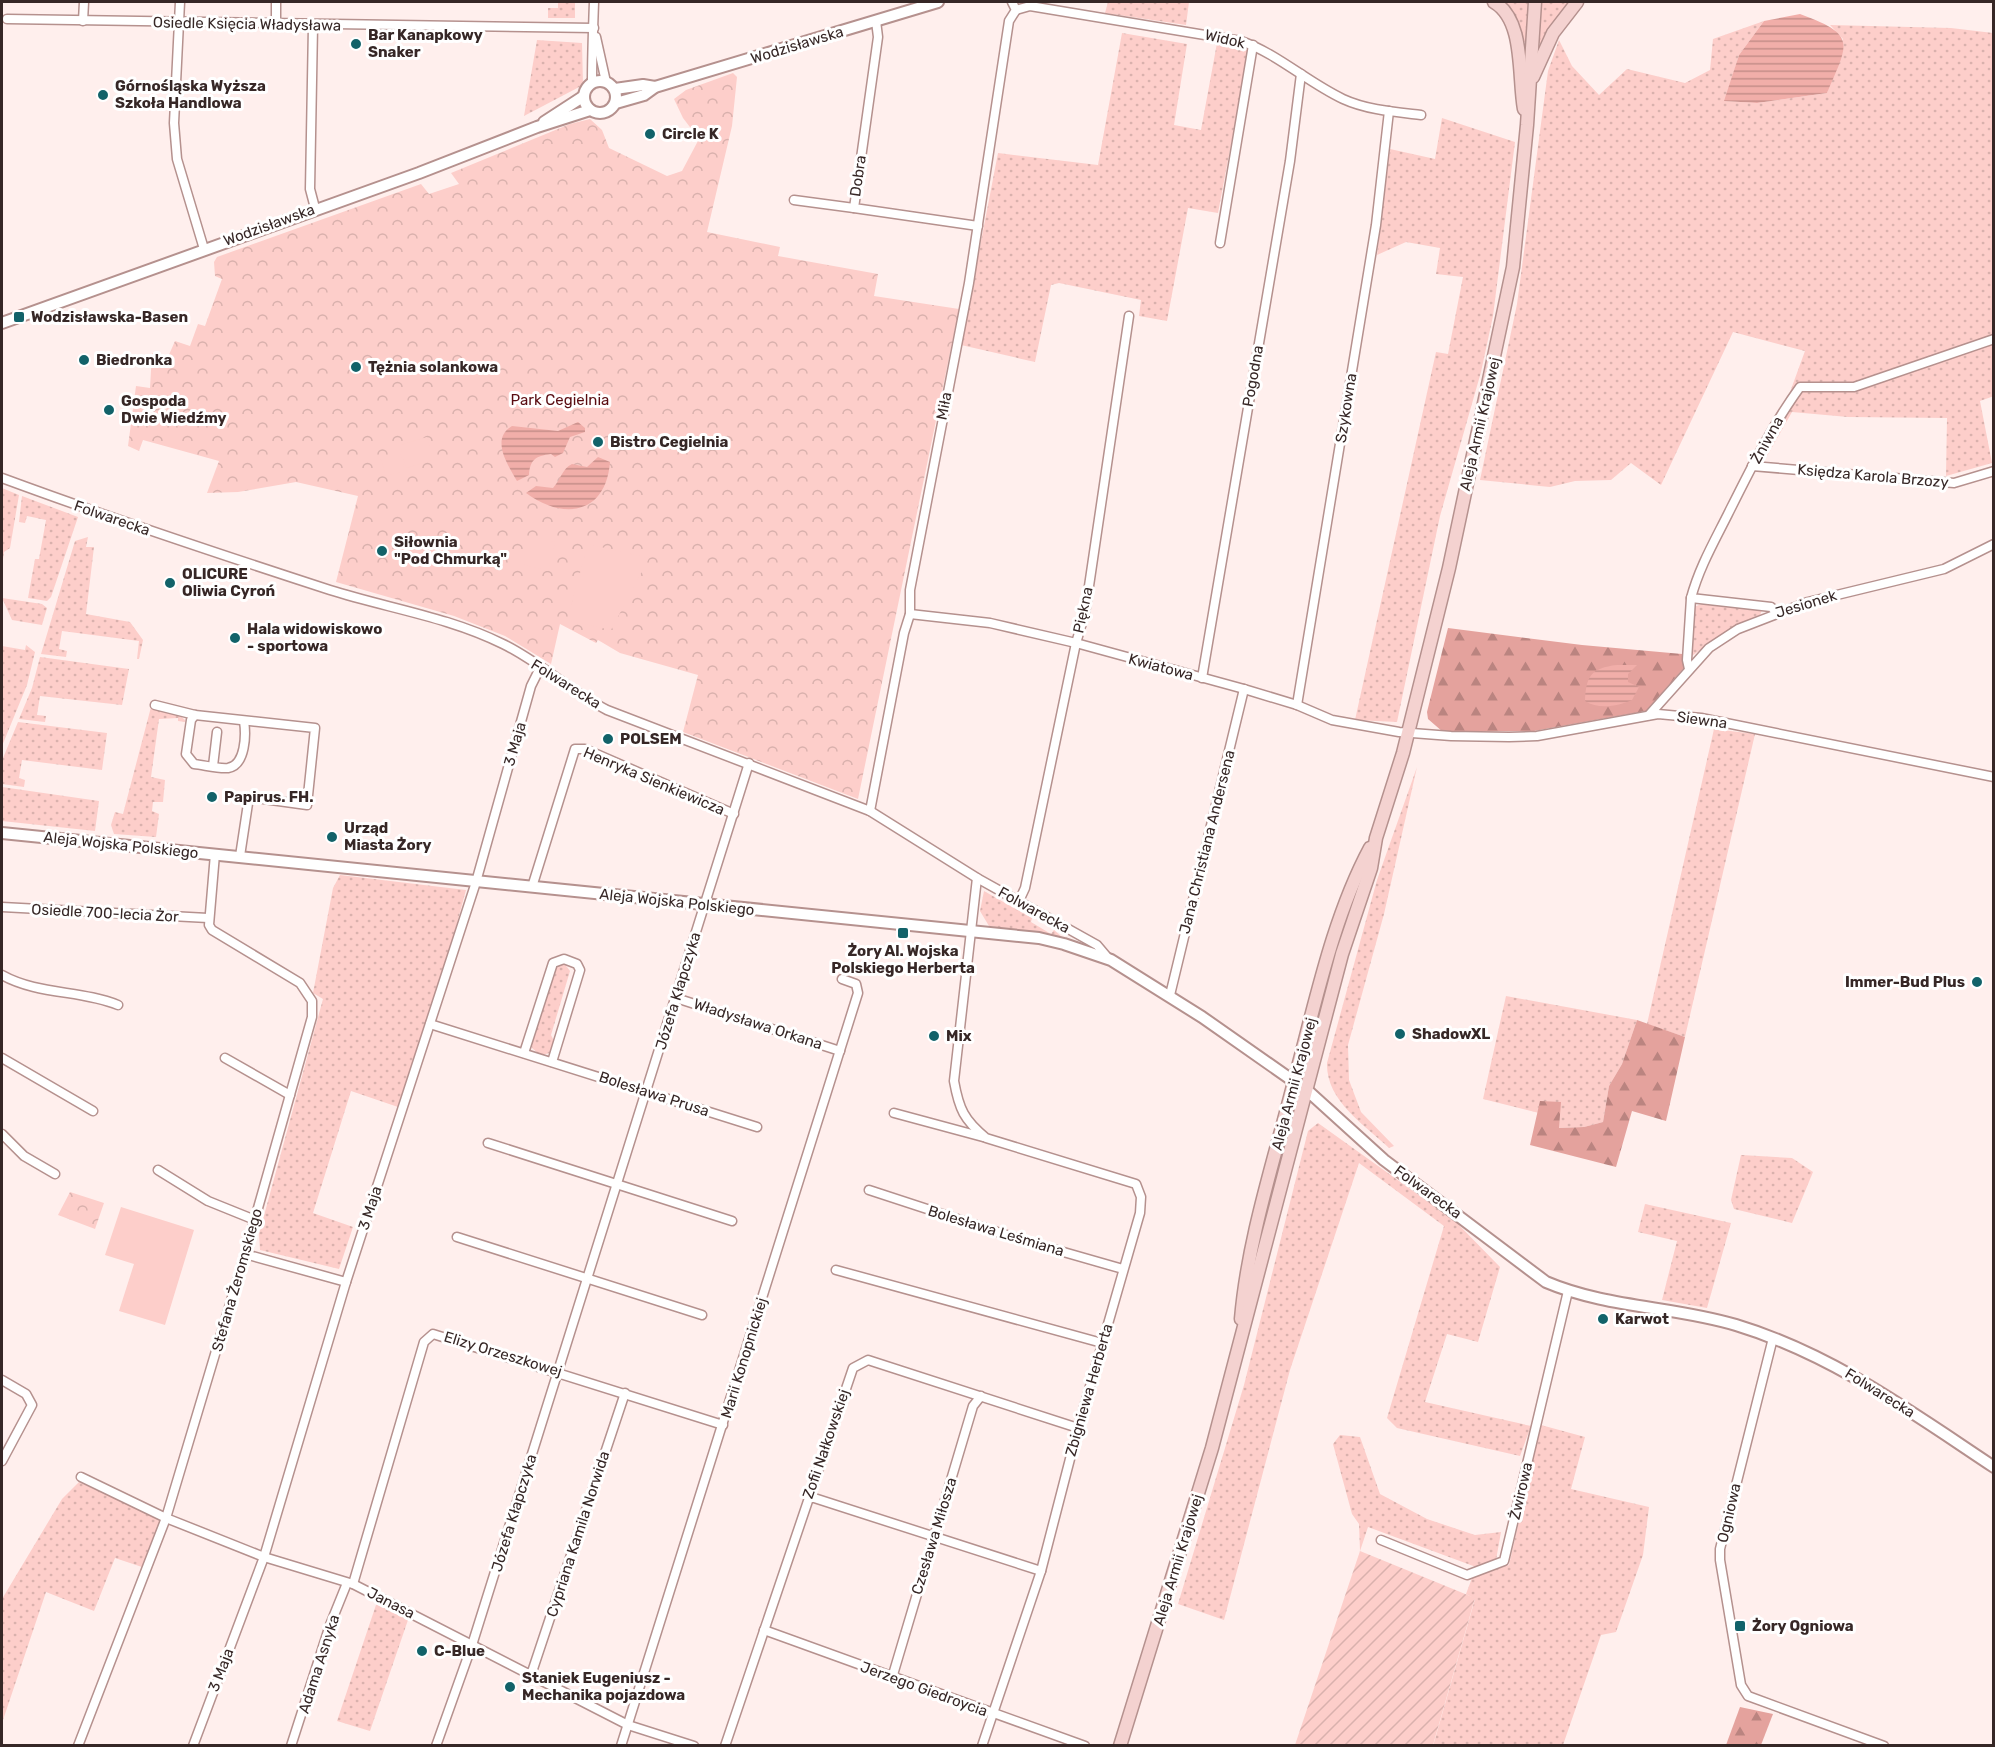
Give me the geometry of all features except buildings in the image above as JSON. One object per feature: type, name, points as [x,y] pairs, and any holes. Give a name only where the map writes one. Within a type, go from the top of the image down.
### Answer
[{"type":"main road","points":[[1494,2],[1507,12],[1515,29],[1520,88],[1527,125]]},
{"type":"main road","name":"Aleja Armii Krajowej","points":[[1120,1746],[1212,1448],[1239,1338],[1254,1296],[1342,954],[1371,868],[1376,838],[1408,732],[1449,568],[1502,328],[1513,267],[1531,80],[1535,2]]},
{"type":"main road","points":[[1531,80],[1553,33],[1577,2]]},
{"type":"main road","name":"Aleja Armii Krajowej","points":[[1239,1338],[1243,1293],[1256,1226],[1294,1083],[1345,909],[1361,865],[1376,838]]},
{"type":"street","points":[[83,21],[84,2]]},
{"type":"street","points":[[180,2],[174,123],[177,159],[204,249]]},
{"type":"street","points":[[276,2],[276,24]]},
{"type":"street","points":[[594,2],[592,83],[584,96],[590,110],[606,113],[616,103],[594,31]]},
{"type":"street","name":"Wodzisławska","points":[[616,103],[644,95],[655,87],[938,2]]},
{"type":"street","name":"Widok","points":[[1014,6],[1030,6],[1221,37],[1253,45],[1345,100],[1389,111],[1421,115]]},
{"type":"street","name":"Miła","points":[[870,812],[904,633],[910,614],[910,590],[978,226],[1009,21],[1014,6]]},
{"type":"street","name":"Osiedle Księcia Władysława","points":[[7,19],[594,31]]},
{"type":"street","name":"Dobra","points":[[876,21],[878,37],[854,208],[978,226]]},
{"type":"street","points":[[313,26],[310,189],[315,208]]},
{"type":"street","points":[[1220,243],[1253,45]]},
{"type":"street","name":"Pogodna","points":[[1202,678],[1290,161],[1301,74]]},
{"type":"street","points":[[592,83],[610,85]]},
{"type":"street","name":"Wodzisławska","points":[[610,85],[655,87]]},
{"type":"street","name":"Wodzisławska","points":[[537,127],[584,96]]},
{"type":"street","name":"Wodzisławska","points":[[2,323],[315,208],[419,173],[537,127],[590,110]]},
{"type":"street","name":"Szykowna","points":[[1297,705],[1374,237],[1389,111]]},
{"type":"street","points":[[794,200],[854,208]]},
{"type":"street","name":"Piękna","points":[[1019,901],[1024,888],[1076,643],[1085,613],[1129,316]]},
{"type":"street","name":"Żniwna","points":[[1689,669],[1687,660],[1691,598],[1698,573],[1775,422],[1800,387],[1854,387],[1994,339]]},
{"type":"street","name":"Księdza Karola Brzozy","points":[[1752,466],[1954,483],[1994,471]]},
{"type":"street","name":"Folwarecka","points":[[2,478],[142,529],[331,590],[460,627],[505,644],[584,698],[607,710],[749,763],[870,812],[977,878],[1097,945],[1111,960],[1170,995],[1307,1091],[1399,1172],[1462,1216],[1522,1267],[1546,1282],[1568,1291],[1695,1315],[1773,1338],[1863,1381],[1994,1467]]},
{"type":"street","name":"Jesionek","points":[[1649,715],[1709,648],[1738,629],[1776,612],[1818,599],[1944,569],[1994,544]]},
{"type":"street","points":[[1691,598],[1771,607],[1776,612]]},
{"type":"street","name":"Kwiatowa","points":[[910,614],[990,623],[1076,643],[1244,689],[1297,705],[1332,720],[1408,732]]},
{"type":"street","name":"3 Maja","points":[[193,1746],[264,1557],[346,1282],[476,882],[531,686],[540,668]]},
{"type":"street","name":"Jana Christiana Andersena","points":[[1170,995],[1244,689]]},
{"type":"street","points":[[155,705],[195,715],[315,728],[307,805],[249,797],[240,856]]},
{"type":"street","points":[[195,715],[191,720],[186,754],[194,764],[228,768],[240,760],[245,733],[244,721]]},
{"type":"street","name":"Siewna","points":[[1408,732],[1450,736],[1538,736],[1649,715],[1701,718],[1994,777]]},
{"type":"street","points":[[213,766],[218,732]]},
{"type":"street","name":"Henryka Sienkiewicza","points":[[531,887],[575,749],[585,749],[734,814]]},
{"type":"street","name":"Józefa Kłapczyka","points":[[436,1746],[472,1645],[749,763]]},
{"type":"street","name":"Aleja Wojska Polskiego","points":[[2,833],[1039,938],[1111,960]]},
{"type":"street","points":[[208,918],[215,854]]},
{"type":"street","name":"Zbigniewa Herberta","points":[[977,878],[954,1081],[958,1102],[968,1123],[986,1138]]},
{"type":"street","name":"Osiedle 700-lecia Żor","points":[[2,908],[208,918]]},
{"type":"street","name":"Stefana Żeromskiego","points":[[78,1746],[166,1518],[255,1220],[312,1017],[313,1008],[309,993],[300,983],[212,930],[208,918]]},
{"type":"street","points":[[1064,944],[1081,936]]},
{"type":"street","points":[[524,1053],[553,963],[564,959],[577,964],[580,970],[552,1062]]},
{"type":"street","points":[[2,975],[28,986],[106,1000],[118,1005]]},
{"type":"street","name":"Marii Konopnickiej","points":[[621,1746],[840,1051],[858,987],[842,979]]},
{"type":"street","name":"Władysława Orkana","points":[[676,998],[840,1051]]},
{"type":"street","name":"Bolesława Prusa","points":[[430,1024],[757,1127]]},
{"type":"street","points":[[2,1058],[93,1111]]},
{"type":"street","points":[[225,1058],[290,1095]]},
{"type":"street","name":"Zbigniewa Herberta","points":[[894,1113],[986,1138],[1136,1184],[1141,1197],[1140,1214],[1078,1428],[1041,1571],[982,1746]]},
{"type":"street","points":[[2,1134],[24,1156],[55,1174]]},
{"type":"street","points":[[488,1143],[732,1221]]},
{"type":"street","points":[[158,1170],[208,1201],[255,1220]]},
{"type":"street","name":"Bolesława Leśmiana","points":[[869,1190],[1025,1241],[1123,1269]]},
{"type":"street","points":[[457,1237],[702,1315]]},
{"type":"street","points":[[245,1254],[346,1282]]},
{"type":"street","points":[[836,1270],[1102,1343]]},
{"type":"street","name":"Żwirowa","points":[[1381,1540],[1467,1575],[1504,1561],[1568,1291]]},
{"type":"street","name":"Elizy Orzeszkowej","points":[[350,1583],[424,1342],[429,1336],[439,1334],[723,1425]]},
{"type":"street","name":"Ogniowa","points":[[1773,1338],[1722,1536],[1720,1560],[1741,1684],[1749,1696],[1884,1746]]},
{"type":"street","name":"Zofii Nałkowskiej","points":[[725,1746],[808,1496],[853,1368],[858,1363],[868,1360],[1078,1428]]},
{"type":"street","points":[[2,1380],[26,1394],[32,1405],[2,1461]]},
{"type":"street","name":"Cypriana Kamila Norwida","points":[[531,1675],[625,1393]]},
{"type":"street","name":"Czesława Miłosza","points":[[892,1678],[973,1406],[981,1396]]},
{"type":"street","name":"Janasa","points":[[81,1477],[166,1518],[264,1557],[350,1583],[628,1725],[694,1746]]},
{"type":"street","points":[[808,1496],[1041,1571]]},
{"type":"street","name":"Adama Asnyka","points":[[291,1746],[330,1625],[350,1583]]},
{"type":"street","name":"Jerzego Giedroycia","points":[[764,1630],[1085,1746]]},
{"type":"green space","points":[[558,2],[575,2],[575,18],[548,18],[548,8],[558,8]]},
{"type":"green space","points":[[1108,2],[1189,2],[1186,25],[1105,13]]},
{"type":"green space","points":[[1502,2],[1529,2],[1527,42],[1521,42]]},
{"type":"green space","points":[[1541,2],[1572,2],[1544,44],[1539,43]]},
{"type":"green space","points":[[1764,21],[1739,55],[1725,101],[1757,103],[1827,93],[1843,39],[1830,25],[1951,28],[1993,33],[1994,396],[1980,401],[1992,463],[1946,476],[1947,418],[1848,417],[1792,412],[1766,458],[1805,351],[1733,332],[1661,485],[1631,463],[1611,480],[1575,481],[1550,487],[1480,480],[1517,304],[1548,71],[1559,40],[1572,66],[1599,95],[1627,69],[1685,83],[1710,70],[1713,39]]},
{"type":"green space","points":[[1122,33],[1187,44],[1174,125],[1201,130],[1217,43],[1249,49],[1218,213],[1188,208],[1167,321],[1139,316],[1141,300],[1059,283],[1051,285],[1035,362],[961,345],[998,153],[1098,165]]},
{"type":"green space","points":[[537,40],[582,43],[583,85],[524,116]]},
{"type":"green space","name":"Park Cegielnia","points":[[733,73],[737,77],[732,126],[707,232],[780,247],[778,256],[878,274],[874,296],[959,309],[858,799],[683,732],[698,675],[620,653],[598,640],[596,643],[560,624],[551,664],[505,636],[454,616],[336,582],[358,496],[296,482],[238,492],[207,493],[219,461],[143,440],[139,451],[128,446],[136,386],[150,388],[152,353],[168,357],[175,341],[190,346],[198,324],[205,326],[222,279],[215,276],[214,262],[217,257],[421,184],[429,194],[459,184],[451,173],[570,124],[590,119],[602,130],[609,148],[667,176],[682,171],[699,139],[683,118],[674,99],[686,90]]},
{"type":"green space","points":[[1442,118],[1515,142],[1493,316],[1481,372],[1440,516],[1397,722],[1355,720],[1436,352],[1448,354],[1463,277],[1436,274],[1440,248],[1406,242],[1377,255],[1390,149],[1435,159]]},
{"type":"green space","points":[[427,437],[433,460],[406,468],[400,445]]},
{"type":"green space","points":[[400,452],[405,471],[386,476],[380,457]]},
{"type":"green space","points":[[2,488],[19,495],[10,548],[4,552],[2,567]]},
{"type":"green space","points":[[22,496],[78,517],[51,597],[47,601],[28,598],[35,559],[39,559],[46,520],[27,516],[25,523],[19,522]]},
{"type":"green space","points":[[529,536],[555,542],[548,571],[522,564]]},
{"type":"green space","points":[[88,537],[86,547],[94,547],[86,614],[130,622],[143,640],[139,659],[137,659],[139,641],[62,631],[59,649],[67,651],[66,657],[41,654],[75,541]]},
{"type":"green space","points":[[588,544],[649,558],[611,630],[567,620]]},
{"type":"green space","points":[[2,598],[42,604],[47,608],[42,625],[12,620]]},
{"type":"green space","points":[[1705,603],[1762,610],[1760,615],[1722,634],[1692,656],[1693,613],[1696,606]]},
{"type":"green space","points":[[1448,628],[1582,645],[1682,654],[1684,668],[1646,711],[1534,731],[1443,732],[1428,719],[1427,712]]},
{"type":"green space","points":[[26,645],[35,652],[27,685],[2,746],[2,646],[25,650]]},
{"type":"green space","points":[[40,657],[129,669],[122,705],[40,696],[37,715],[46,716],[45,722],[19,719],[32,688]]},
{"type":"green space","points":[[151,707],[176,712],[185,720],[185,722],[178,721],[178,718],[159,719],[151,777],[165,780],[163,802],[153,802],[152,811],[159,814],[156,837],[114,834],[111,825],[115,812],[123,814]]},
{"type":"green space","points":[[18,722],[107,733],[102,770],[22,760],[19,778],[25,780],[24,787],[2,784],[3,758]]},
{"type":"green space","points":[[1714,729],[1755,734],[1685,1037],[1647,1024]]},
{"type":"green space","points":[[1417,767],[1384,914],[1348,1045],[1349,1080],[1361,1112],[1394,1146],[1389,1148],[1348,1111],[1333,1089],[1328,1077],[1327,1063],[1377,880]]},
{"type":"green space","points":[[2,787],[99,801],[95,831],[2,821]]},
{"type":"green space","points":[[340,875],[466,890],[440,986],[398,1107],[351,1091],[313,1213],[353,1227],[339,1269],[260,1250],[259,1234],[323,999],[313,993],[333,888]]},
{"type":"green space","points":[[984,891],[1032,918],[1031,922],[1051,934],[1054,930],[1063,938],[989,926],[980,911]]},
{"type":"green space","points":[[564,963],[570,971],[551,1035],[555,1043],[551,1053],[540,1055],[532,1048],[531,1043],[555,966]]},
{"type":"green space","points":[[1506,996],[1637,1020],[1622,1064],[1609,1086],[1603,1122],[1584,1127],[1558,1128],[1560,1102],[1539,1113],[1483,1099]]},
{"type":"green space","points":[[1637,1020],[1685,1037],[1666,1121],[1632,1111],[1616,1167],[1530,1145],[1540,1101],[1561,1102],[1559,1128],[1584,1127],[1603,1122],[1609,1086],[1622,1064]]},
{"type":"green space","points":[[1318,1123],[1455,1221],[1500,1267],[1478,1342],[1447,1334],[1425,1402],[1531,1426],[1520,1456],[1397,1428],[1387,1418],[1444,1226],[1359,1163],[1290,1370],[1224,1620],[1178,1604],[1244,1385],[1308,1131]]},
{"type":"green space","points":[[1741,1155],[1792,1158],[1813,1172],[1792,1223],[1734,1209],[1731,1200]]},
{"type":"green space","points":[[70,1192],[104,1203],[95,1229],[58,1215]]},
{"type":"green space","points":[[1645,1204],[1731,1223],[1707,1308],[1662,1300],[1677,1241],[1638,1232]]},
{"type":"green space","points":[[121,1207],[194,1230],[165,1325],[119,1311],[134,1264],[105,1255]]},
{"type":"green space","points":[[1541,1425],[1585,1437],[1571,1489],[1649,1507],[1643,1555],[1616,1632],[1601,1635],[1563,1745],[1433,1746],[1475,1599],[1466,1594],[1472,1578],[1509,1565]]},
{"type":"green space","points":[[1340,1435],[1360,1437],[1380,1494],[1427,1519],[1475,1535],[1501,1532],[1496,1560],[1476,1567],[1368,1527],[1360,1551],[1359,1524],[1352,1514],[1333,1444]]},
{"type":"green space","points":[[79,1482],[161,1520],[142,1567],[115,1558],[94,1611],[46,1592],[2,1723],[2,1599],[62,1499]]},
{"type":"green space","points":[[1360,1551],[1475,1598],[1433,1745],[1295,1745]]},
{"type":"green space","points":[[377,1602],[409,1617],[370,1731],[337,1721]]},
{"type":"green space","points":[[1740,1707],[1773,1714],[1761,1745],[1726,1745]]},
{"type":"shaded area","points":[[1800,14],[1832,28],[1840,35],[1843,43],[1840,63],[1827,93],[1757,103],[1724,101],[1739,55],[1764,21]]},
{"type":"shaded area","points":[[578,422],[585,428],[585,432],[570,437],[563,453],[555,457],[551,454],[546,455],[534,460],[529,475],[517,481],[503,452],[502,438],[506,431],[512,426],[558,431]]},
{"type":"shaded area","points":[[598,457],[610,462],[607,479],[601,493],[581,508],[555,507],[540,502],[526,493],[536,486],[553,488],[569,466],[572,464],[587,467]]},
{"type":"shaded area","points":[[1637,665],[1628,674],[1628,682],[1639,687],[1632,700],[1608,706],[1590,704],[1585,701],[1587,685],[1592,675],[1601,668]]},
{"type":"place","name":"Bar Kanapkowy Snaker","points":[[356,44]]},
{"type":"place","name":"Górnośląska Wyższa Szkoła Handlowa","points":[[103,95]]},
{"type":"place","name":"Circle K","points":[[650,134]]},
{"type":"place","name":"Wodzisławska-Basen","points":[[19,317]]},
{"type":"place","name":"Biedronka","points":[[84,360]]},
{"type":"place","name":"Tężnia solankowa","points":[[356,367]]},
{"type":"place","name":"Gospoda Dwie Wiedźmy","points":[[109,410]]},
{"type":"place","name":"Bistro Cegielnia","points":[[598,442]]},
{"type":"place","name":"Siłownia \"Pod Chmurką\"","points":[[382,551]]},
{"type":"place","name":"OLICURE Oliwia Cyroń","points":[[170,583]]},
{"type":"place","name":"Hala widowiskowo - sportowa","points":[[235,638]]},
{"type":"place","name":"POLSEM","points":[[608,739]]},
{"type":"place","name":"Papirus. FH.","points":[[212,797]]},
{"type":"place","name":"Urząd Miasta Żory","points":[[332,837]]},
{"type":"place","name":"Żory Al. Wojska Polskiego Herberta","points":[[903,933]]},
{"type":"place","name":"Immer-Bud Plus","points":[[1977,982]]},
{"type":"place","name":"ShadowXL","points":[[1400,1034]]},
{"type":"place","name":"Mix","points":[[934,1036]]},
{"type":"place","name":"Karwot","points":[[1603,1319]]},
{"type":"place","name":"Żory Ogniowa","points":[[1740,1626]]},
{"type":"place","name":"C-Blue","points":[[422,1651]]},
{"type":"place","name":"Staniek Eugeniusz - Mechanika pojazdowa","points":[[510,1687]]}]
